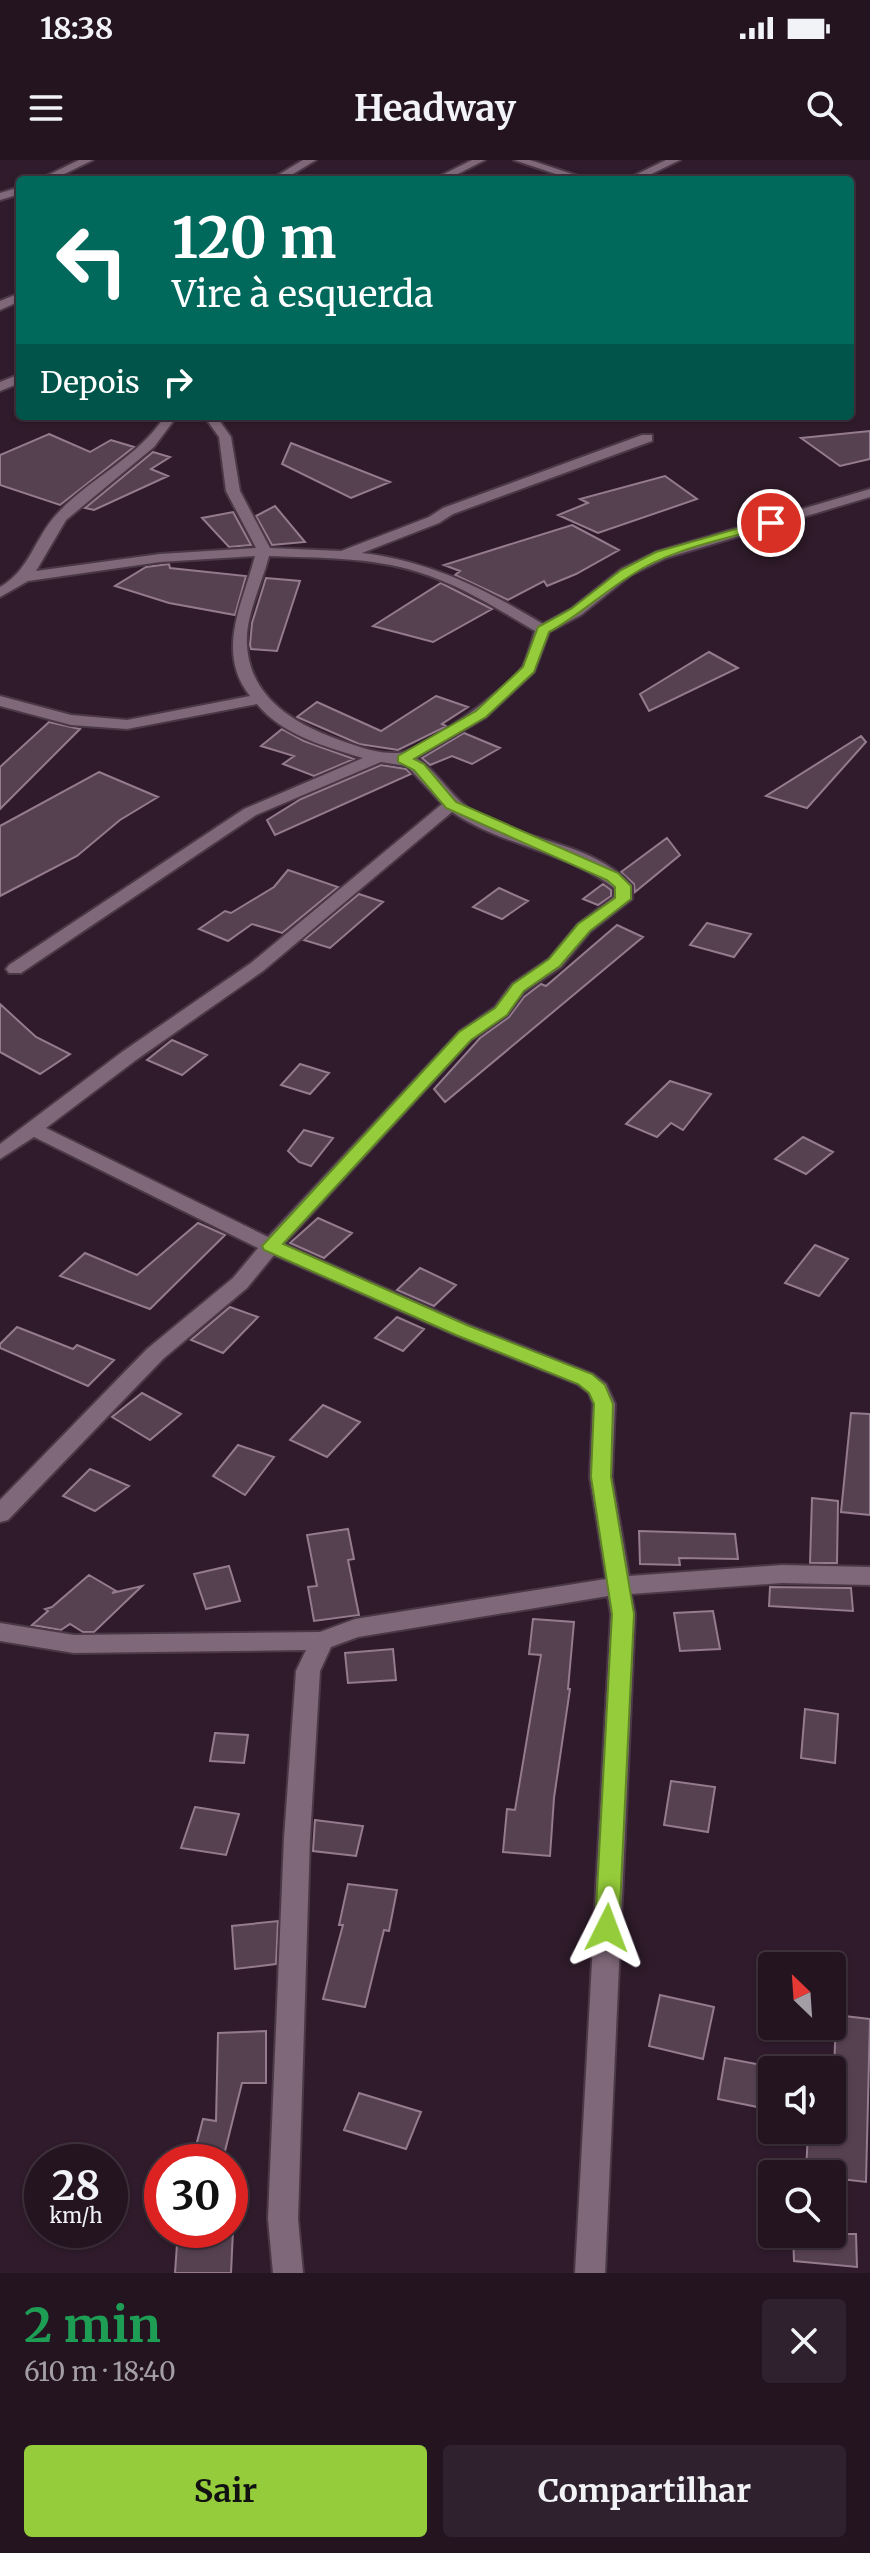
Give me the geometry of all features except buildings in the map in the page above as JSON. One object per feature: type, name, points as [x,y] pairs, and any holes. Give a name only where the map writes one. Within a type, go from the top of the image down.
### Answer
[{"type":"street","points":[[52,176],[88,160]]},
{"type":"street","points":[[282,176],[311,160]]},
{"type":"street","points":[[446,176],[480,160]]},
{"type":"street","points":[[519,160],[572,176]]},
{"type":"street","points":[[639,176],[675,160]]},
{"type":"street","points":[[0,593],[24,577],[37,558],[47,533],[63,515],[151,441],[168,420]]},
{"type":"street","points":[[0,1514],[155,1354],[240,1283],[465,1036],[501,1011],[518,988],[555,963],[584,928],[623,899],[623,886],[604,871],[451,805],[419,767],[403,759],[378,757],[317,737],[279,721],[259,699],[243,668],[239,643],[264,550],[233,491],[225,437],[213,420]]},
{"type":"street","points":[[346,554],[434,520],[448,511],[647,438]]},
{"type":"street","points":[[403,759],[481,714],[529,669],[543,630],[576,612],[626,572],[661,555],[870,493]]},
{"type":"street","points":[[24,577],[157,558],[264,550],[346,554],[424,569],[543,630]]},
{"type":"street","points":[[0,701],[26,710],[103,724],[143,723],[259,699]]},
{"type":"street","points":[[15,969],[250,812],[378,757]]},
{"type":"street","points":[[0,1153],[257,967],[451,805]]},
{"type":"street","points":[[31,1128],[271,1246],[462,1330],[585,1379],[598,1389],[604,1404],[601,1477],[622,1629],[590,2273]]},
{"type":"street","points":[[0,1632],[74,1644],[322,1641],[355,1628],[618,1586],[782,1574],[870,1576]]},
{"type":"street","points":[[288,2273],[283,2219],[297,1838],[308,1671],[322,1641]]},
{"type":"route","points":[[607,1928],[623,1614],[601,1477],[604,1404],[598,1389],[585,1379],[462,1330],[271,1246],[465,1036],[501,1011],[518,988],[555,963],[584,928],[623,899],[623,886],[613,876],[451,805],[419,767],[403,759],[481,714],[529,669],[543,630],[576,612],[626,572],[661,555],[771,523]]}]
